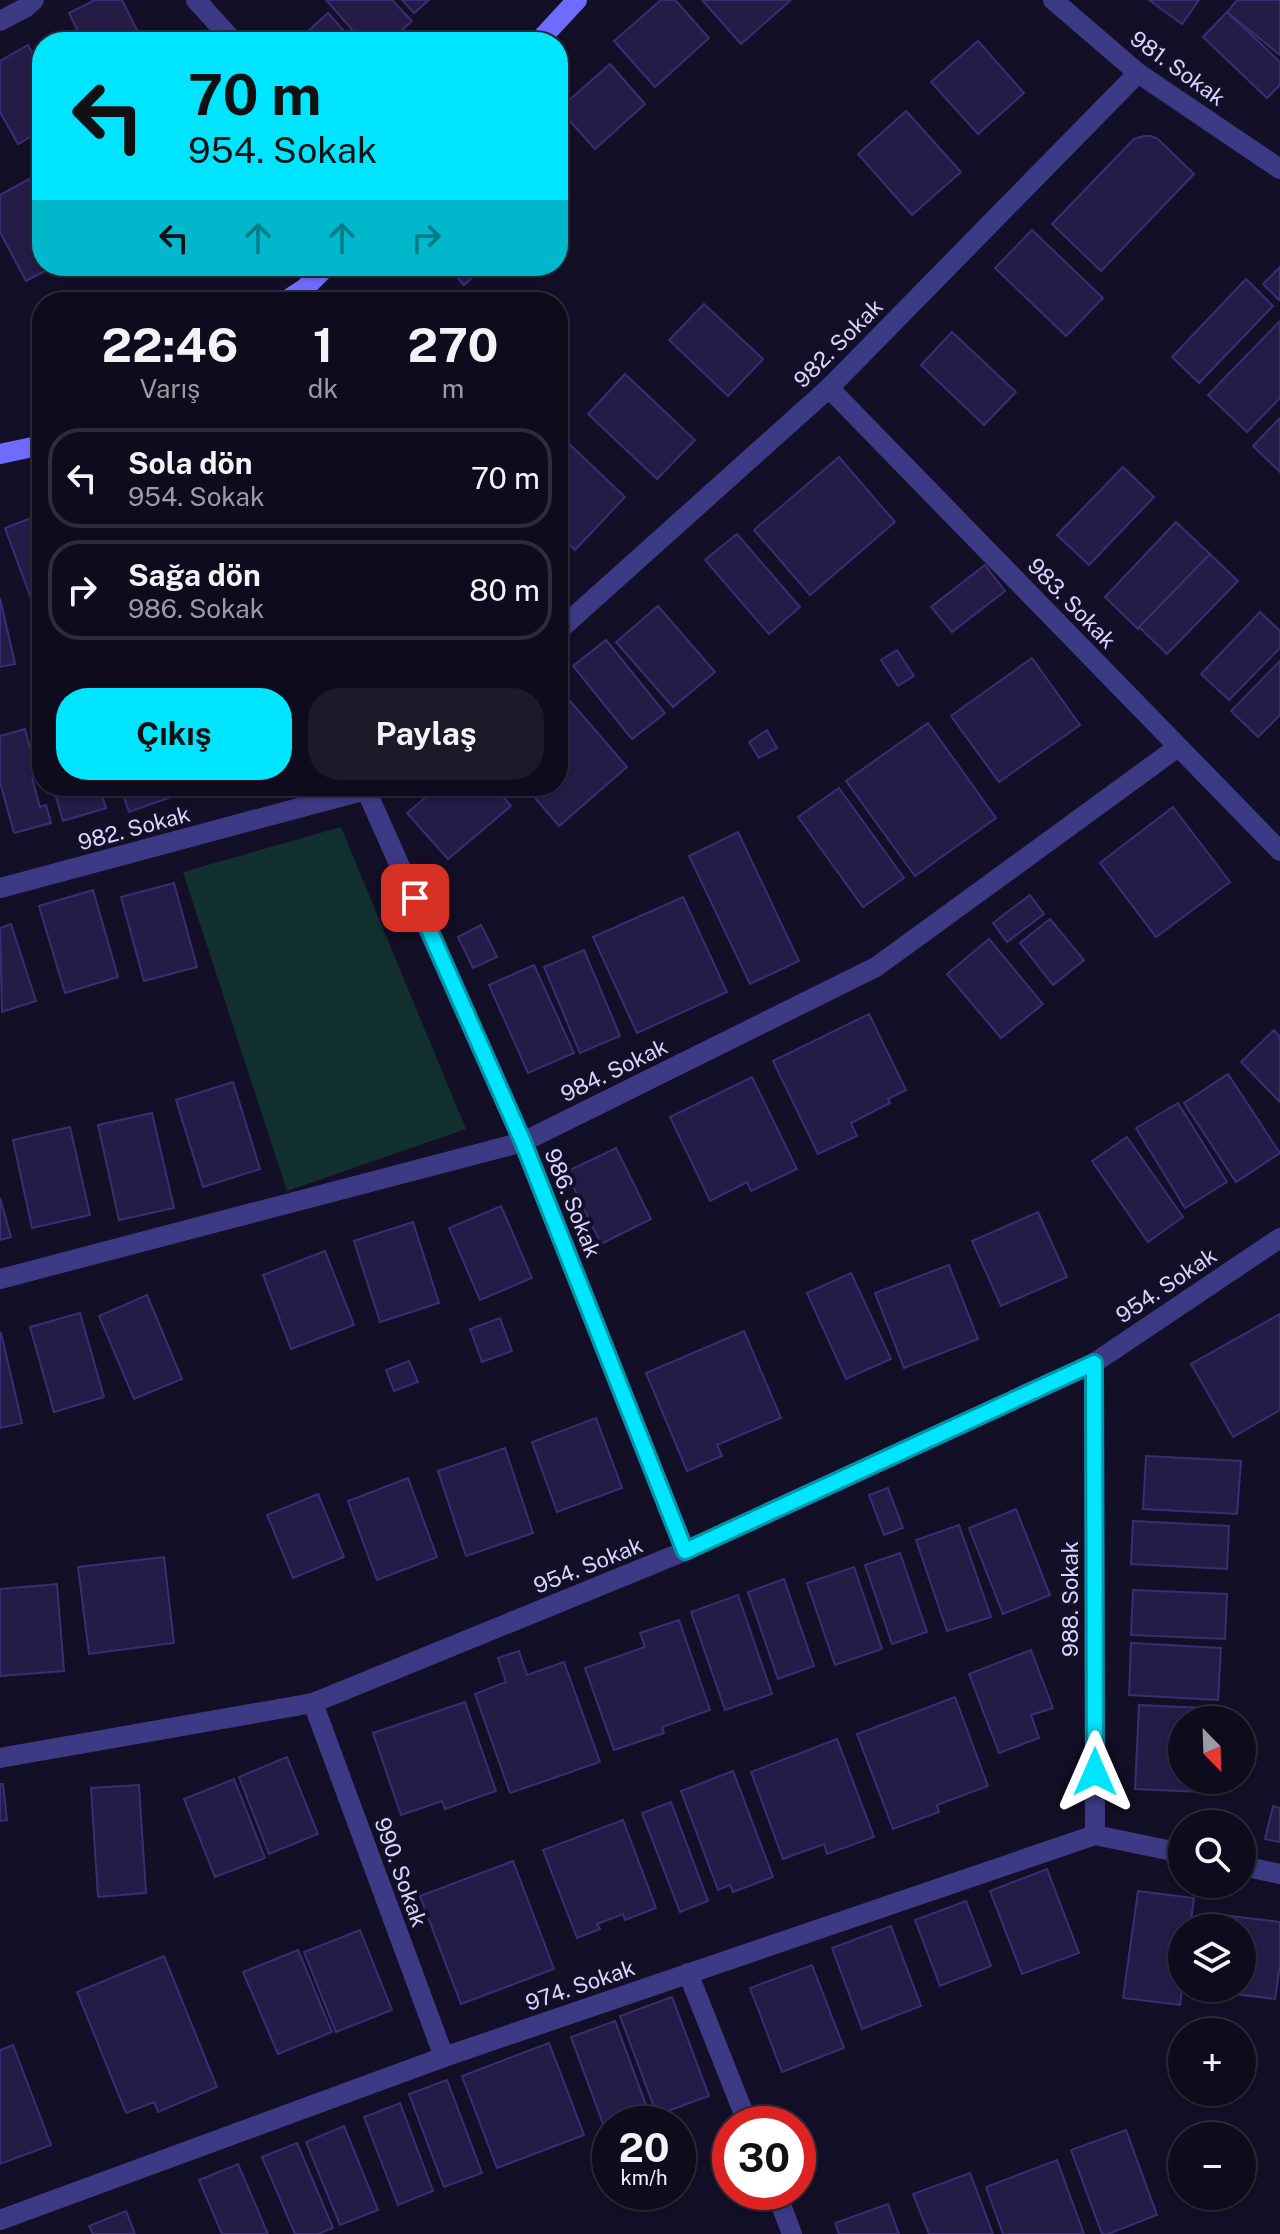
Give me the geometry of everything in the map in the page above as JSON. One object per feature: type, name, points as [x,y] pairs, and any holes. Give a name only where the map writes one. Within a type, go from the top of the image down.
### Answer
[{"type":"main road","points":[[547,32],[577,0]]},
{"type":"main road","points":[[0,454],[32,447]]},
{"type":"street","points":[[0,21],[34,0]]},
{"type":"street","points":[[196,0],[225,32]]},
{"type":"street","name":"981. Sokak","points":[[1053,0],[1138,73],[1280,169]]},
{"type":"street","name":"982. Sokak","points":[[568,622],[829,388],[1138,73]]},
{"type":"street","name":"983. Sokak","points":[[829,388],[1280,851]]},
{"type":"street","name":"984. Sokak","points":[[0,1279],[523,1142],[876,967],[1178,747]]},
{"type":"street","name":"982. Sokak","points":[[0,888],[339,796]]},
{"type":"street","name":"986. Sokak","points":[[372,796],[523,1142],[685,1551]]},
{"type":"street","name":"954. Sokak","points":[[0,1758],[313,1703],[685,1551],[1094,1363],[1280,1238]]},
{"type":"street","name":"988. Sokak","points":[[1094,1363],[1095,1835]]},
{"type":"street","name":"990. Sokak","points":[[313,1703],[444,2057]]},
{"type":"street","points":[[1095,1835],[1168,1850]]},
{"type":"street","name":"974. Sokak","points":[[0,2220],[444,2057],[1095,1835]]},
{"type":"street","points":[[1256,1869],[1280,1874]]},
{"type":"street","points":[[688,1973],[741,2106]]},
{"type":"street","points":[[783,2210],[792,2234]]},
{"type":"green space","points":[[341,827],[466,1129],[287,1191],[183,872]]},
{"type":"building","points":[[95,0],[122,0],[138,32],[78,32],[69,13]]},
{"type":"building","points":[[326,0],[392,0],[412,21],[400,32],[354,32]]},
{"type":"building","points":[[402,0],[429,0],[414,13]]},
{"type":"building","points":[[661,0],[675,0],[709,38],[655,87],[614,41]]},
{"type":"building","points":[[702,0],[791,0],[741,44]]},
{"type":"building","points":[[1149,0],[1199,0],[1182,24]]},
{"type":"building","points":[[1237,0],[1280,0],[1280,55],[1227,12]]},
{"type":"building","points":[[1227,12],[1280,62],[1280,85],[1267,98],[1203,37]]},
{"type":"building","points":[[328,13],[345,32],[307,32]]},
{"type":"building","points":[[978,41],[1024,93],[978,134],[931,82]]},
{"type":"building","points":[[28,45],[32,52],[32,136],[18,144],[0,112],[0,61]]},
{"type":"building","points":[[610,64],[645,104],[595,149],[568,119],[568,101]]},
{"type":"building","points":[[906,111],[961,172],[912,215],[858,154]]},
{"type":"building","points":[[1144,136],[1158,139],[1194,174],[1101,271],[1052,224],[1134,139]]},
{"type":"building","points":[[32,177],[32,276],[36,276],[26,281],[0,232],[0,195]]},
{"type":"building","points":[[1032,230],[1103,298],[1066,336],[995,268]]},
{"type":"building","points":[[1280,267],[1280,300],[1279,300],[1263,284]]},
{"type":"building","points":[[456,276],[474,276],[464,285]]},
{"type":"building","points":[[1246,279],[1273,306],[1199,383],[1172,357]]},
{"type":"building","points":[[704,304],[763,359],[728,396],[669,340]]},
{"type":"building","points":[[1280,321],[1280,398],[1247,432],[1208,395]]},
{"type":"building","points":[[952,332],[1016,392],[984,425],[921,365]]},
{"type":"building","points":[[625,374],[695,440],[657,479],[588,414]]},
{"type":"building","points":[[1280,418],[1280,472],[1253,446]]},
{"type":"building","points":[[568,443],[625,497],[575,550],[568,543]]},
{"type":"building","points":[[839,457],[895,522],[810,595],[754,530]]},
{"type":"building","points":[[1123,467],[1154,497],[1089,565],[1057,535]]},
{"type":"building","points":[[32,518],[32,601],[5,528]]},
{"type":"building","points":[[1176,522],[1210,554],[1138,629],[1105,597]]},
{"type":"building","points":[[737,534],[800,607],[769,634],[705,560]]},
{"type":"building","points":[[1210,554],[1238,581],[1167,654],[1139,627]]},
{"type":"building","points":[[985,565],[1005,591],[952,632],[931,607]]},
{"type":"building","points":[[0,598],[15,664],[0,667]]},
{"type":"building","points":[[658,606],[715,672],[673,707],[616,642]]},
{"type":"building","points":[[1260,612],[1280,631],[1280,648],[1229,700],[1201,674]]},
{"type":"building","points":[[606,640],[665,713],[632,739],[573,666]]},
{"type":"building","points":[[897,650],[914,676],[898,686],[881,660]]},
{"type":"building","points":[[1032,658],[1080,725],[999,782],[951,716]]},
{"type":"building","points":[[1280,661],[1280,715],[1258,737],[1231,711]]},
{"type":"building","points":[[568,699],[627,767],[559,826],[534,796],[568,796]]},
{"type":"building","points":[[928,723],[996,818],[915,876],[846,781]]},
{"type":"building","points":[[25,729],[32,755],[32,796],[37,796],[40,807],[46,805],[51,823],[14,833],[0,782],[0,736]]},
{"type":"building","points":[[767,730],[777,748],[759,758],[749,742]]},
{"type":"building","points":[[839,788],[904,878],[863,907],[798,817]]},
{"type":"building","points":[[56,796],[102,796],[106,808],[63,821]]},
{"type":"building","points":[[123,796],[174,796],[129,812]]},
{"type":"building","points":[[427,796],[502,796],[511,806],[448,859],[407,813]]},
{"type":"building","points":[[1173,807],[1230,882],[1156,937],[1100,863]]},
{"type":"building","points":[[738,832],[799,961],[750,984],[689,856]]},
{"type":"building","points":[[174,883],[197,967],[144,981],[121,897]]},
{"type":"building","points":[[93,890],[118,977],[65,993],[39,906]]},
{"type":"building","points":[[1030,895],[1044,914],[1007,942],[993,923]]},
{"type":"building","points":[[683,897],[727,992],[637,1033],[593,937]]},
{"type":"building","points":[[1050,919],[1084,960],[1053,985],[1020,943]]},
{"type":"building","points":[[11,924],[36,1001],[2,1012],[0,928]]},
{"type":"building","points":[[481,925],[497,957],[473,968],[458,937]]},
{"type":"building","points":[[989,939],[1043,1004],[1001,1038],[947,974]]},
{"type":"building","points":[[584,950],[620,1036],[580,1053],[544,967]]},
{"type":"building","points":[[534,965],[574,1053],[528,1073],[489,985]]},
{"type":"building","points":[[869,1014],[906,1090],[888,1099],[890,1103],[851,1123],[857,1136],[818,1154],[773,1061]]},
{"type":"building","points":[[1274,1030],[1280,1037],[1280,1102],[1241,1062]]},
{"type":"building","points":[[1228,1074],[1280,1153],[1236,1182],[1184,1103]]},
{"type":"building","points":[[752,1077],[797,1169],[751,1191],[747,1182],[710,1201],[670,1117]]},
{"type":"building","points":[[233,1082],[260,1169],[203,1187],[176,1100]]},
{"type":"building","points":[[1178,1103],[1227,1182],[1185,1208],[1136,1128]]},
{"type":"building","points":[[152,1113],[174,1208],[119,1220],[98,1125]]},
{"type":"building","points":[[70,1127],[90,1215],[32,1228],[13,1140]]},
{"type":"building","points":[[1127,1137],[1183,1217],[1148,1242],[1092,1161]]},
{"type":"building","points":[[616,1148],[651,1219],[601,1244],[566,1172]]},
{"type":"building","points":[[0,1198],[11,1237],[0,1240]]},
{"type":"building","points":[[501,1206],[532,1278],[480,1300],[449,1228]]},
{"type":"building","points":[[1038,1212],[1067,1277],[1001,1306],[972,1241]]},
{"type":"building","points":[[413,1222],[439,1303],[380,1322],[354,1241]]},
{"type":"building","points":[[325,1251],[354,1325],[291,1349],[263,1275]]},
{"type":"building","points":[[949,1265],[978,1339],[904,1368],[875,1293]]},
{"type":"building","points":[[851,1273],[891,1359],[846,1379],[807,1293]]},
{"type":"building","points":[[147,1295],[182,1379],[134,1399],[99,1316]]},
{"type":"building","points":[[80,1313],[104,1397],[54,1412],[30,1327]]},
{"type":"building","points":[[1280,1314],[1280,1410],[1233,1437],[1191,1364]]},
{"type":"building","points":[[500,1318],[512,1351],[482,1362],[470,1329]]},
{"type":"building","points":[[744,1331],[781,1418],[717,1445],[722,1456],[687,1471],[646,1373]]},
{"type":"building","points":[[0,1334],[22,1423],[0,1428]]},
{"type":"building","points":[[409,1361],[418,1382],[394,1391],[386,1370]]},
{"type":"building","points":[[596,1418],[622,1488],[557,1512],[532,1442]]},
{"type":"building","points":[[505,1448],[533,1533],[466,1556],[438,1471]]},
{"type":"building","points":[[1146,1456],[1241,1461],[1237,1514],[1143,1509]]},
{"type":"building","points":[[408,1478],[437,1557],[377,1580],[348,1501]]},
{"type":"building","points":[[888,1488],[903,1528],[884,1535],[869,1495]]},
{"type":"building","points":[[318,1494],[344,1557],[293,1578],[267,1515]]},
{"type":"building","points":[[1016,1509],[1050,1595],[1003,1614],[969,1528]]},
{"type":"building","points":[[1133,1521],[1229,1526],[1227,1569],[1131,1564]]},
{"type":"building","points":[[959,1525],[991,1617],[947,1631],[916,1540]]},
{"type":"building","points":[[900,1553],[927,1632],[892,1644],[865,1565]]},
{"type":"building","points":[[164,1557],[174,1643],[89,1654],[78,1567]]},
{"type":"building","points":[[854,1567],[882,1649],[835,1665],[807,1583]]},
{"type":"building","points":[[784,1579],[814,1666],[778,1679],[748,1592]]},
{"type":"building","points":[[57,1584],[64,1671],[0,1676],[0,1589]]},
{"type":"building","points":[[1133,1590],[1227,1594],[1225,1639],[1131,1635]]},
{"type":"building","points":[[738,1595],[772,1694],[725,1710],[691,1612]]},
{"type":"building","points":[[679,1620],[710,1710],[662,1727],[664,1733],[614,1750],[585,1668],[645,1647],[640,1633]]},
{"type":"building","points":[[1131,1643],[1221,1648],[1218,1700],[1129,1695]]},
{"type":"building","points":[[1031,1650],[1053,1708],[1031,1715],[1039,1738],[999,1753],[969,1674]]},
{"type":"building","points":[[519,1651],[527,1675],[564,1662],[600,1762],[510,1793],[475,1694],[506,1682],[498,1658]]},
{"type":"building","points":[[955,1697],[988,1786],[937,1805],[939,1812],[893,1829],[857,1734]]},
{"type":"building","points":[[465,1702],[496,1791],[445,1809],[442,1801],[401,1815],[373,1733]]},
{"type":"building","points":[[1139,1705],[1168,1706],[1168,1791],[1135,1789]]},
{"type":"building","points":[[837,1739],[874,1837],[827,1854],[824,1844],[783,1859],[751,1772]]},
{"type":"building","points":[[287,1757],[318,1834],[269,1854],[239,1777]]},
{"type":"building","points":[[733,1771],[773,1877],[733,1892],[730,1885],[718,1890],[681,1791]]},
{"type":"building","points":[[234,1779],[265,1858],[215,1877],[184,1799]]},
{"type":"building","points":[[0,1784],[3,1784],[7,1820],[0,1821]]},
{"type":"building","points":[[139,1785],[146,1893],[98,1897],[91,1788]]},
{"type":"building","points":[[671,1802],[708,1901],[680,1912],[642,1813]]},
{"type":"building","points":[[1273,1806],[1280,1808],[1280,1842],[1265,1839]]},
{"type":"building","points":[[623,1820],[656,1908],[625,1920],[623,1914],[597,1924],[600,1929],[577,1938],[543,1850]]},
{"type":"building","points":[[513,1861],[554,1969],[461,2004],[420,1896]]},
{"type":"building","points":[[1047,1869],[1079,1953],[1022,1974],[990,1891]]},
{"type":"building","points":[[1138,1891],[1168,1895],[1168,1898],[1194,1898],[1192,1914],[1168,1914],[1168,2002],[1180,2002],[1180,2005],[1123,1998]]},
{"type":"building","points":[[966,1901],[991,1966],[940,1986],[915,1920]]},
{"type":"building","points":[[1256,1919],[1280,1922],[1280,1965],[1275,1999],[1256,1997]]},
{"type":"building","points":[[891,1926],[921,2006],[862,2029],[832,1948]]},
{"type":"building","points":[[360,1930],[392,2010],[336,2032],[304,1952]]},
{"type":"building","points":[[298,1950],[332,2032],[278,2054],[243,1972]]},
{"type":"building","points":[[164,1956],[217,2087],[158,2112],[154,2102],[126,2113],[77,1992]]},
{"type":"building","points":[[812,1965],[844,2048],[782,2072],[750,1988]]},
{"type":"building","points":[[672,1997],[709,2096],[682,2106],[654,2106],[620,2016]]},
{"type":"building","points":[[615,2021],[646,2106],[596,2106],[571,2037]]},
{"type":"building","points":[[549,2043],[584,2135],[497,2168],[462,2076]]},
{"type":"building","points":[[13,2045],[51,2145],[0,2164],[0,2050]]},
{"type":"building","points":[[447,2080],[482,2173],[444,2187],[409,2094]]},
{"type":"building","points":[[400,2103],[433,2191],[398,2205],[364,2117]]},
{"type":"building","points":[[344,2126],[378,2210],[340,2225],[306,2142]]},
{"type":"building","points":[[1126,2130],[1157,2215],[1102,2234],[1071,2150]]},
{"type":"building","points":[[297,2143],[333,2228],[318,2234],[295,2234],[262,2157]]},
{"type":"building","points":[[1057,2160],[1084,2234],[1003,2234],[986,2187]]},
{"type":"building","points":[[238,2164],[268,2234],[222,2234],[199,2180]]},
{"type":"building","points":[[970,2173],[993,2234],[929,2234],[913,2194]]},
{"type":"building","points":[[888,2204],[899,2234],[839,2234],[835,2223]]},
{"type":"building","points":[[126,2211],[135,2234],[93,2234],[89,2226]]},
{"type":"route","points":[[415,898],[523,1142],[685,1551],[1094,1363],[1095,1772]]}]
